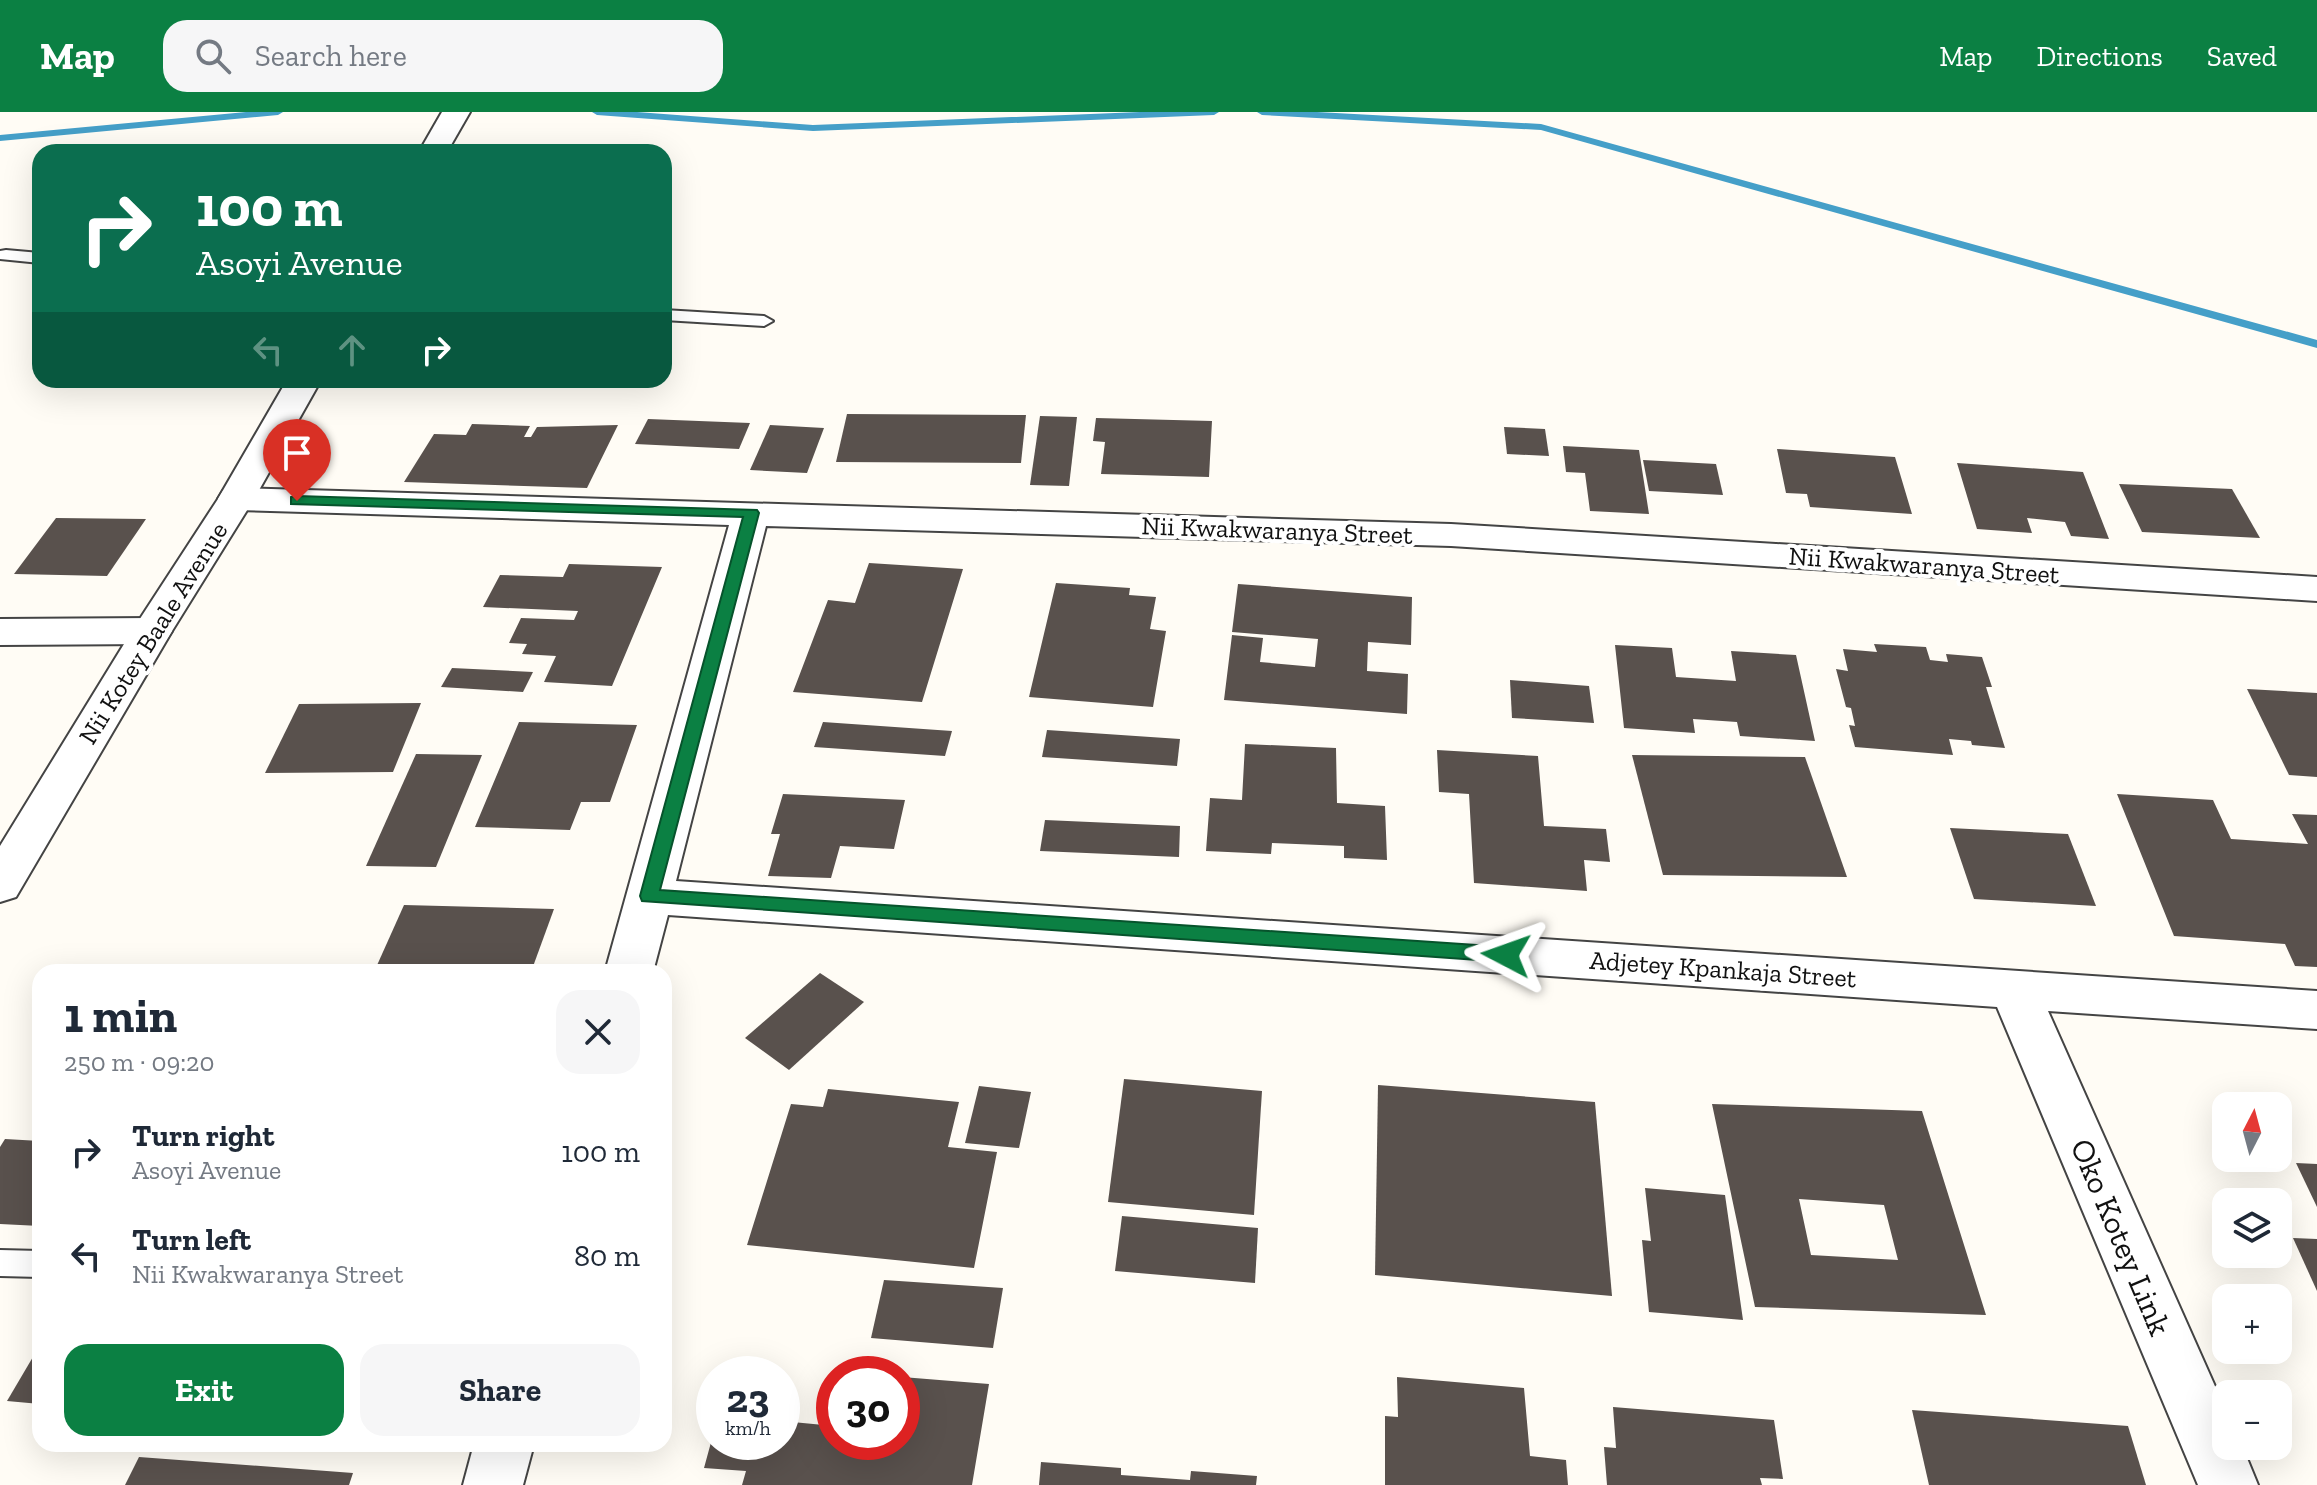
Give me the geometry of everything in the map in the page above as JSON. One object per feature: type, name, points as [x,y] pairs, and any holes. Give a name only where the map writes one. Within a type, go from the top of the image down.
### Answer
[{"type":"street","name":"Nii Kotey Baale Avenue","points":[[0,885],[152,631],[236,499],[299,388]]},
{"type":"street","name":"Nii Kwakwaranya Street","points":[[236,499],[1451,535],[2317,589]]},
{"type":"street","points":[[631,964],[751,513]]},
{"type":"street","points":[[0,632],[152,631]]},
{"type":"street","name":"Adjetey Kpankaja Street","points":[[649,896],[2317,1010]]},
{"type":"street","name":"Oko Kotey Link","points":[[2014,989],[2228,1485]]},
{"type":"street","points":[[493,1485],[502,1452]]},
{"type":"lane","points":[[6,255],[32,257]]},
{"type":"lane","points":[[672,315],[764,321]]},
{"type":"lane","points":[[0,1263],[32,1264]]},
{"type":"building","points":[[847,414],[1026,415],[1021,463],[836,462]]},
{"type":"building","points":[[1040,416],[1077,417],[1069,486],[1030,485]]},
{"type":"building","points":[[1096,418],[1212,421],[1209,477],[1101,474],[1105,442],[1093,441]]},
{"type":"building","points":[[648,419],[750,423],[739,449],[635,444]]},
{"type":"building","points":[[472,424],[530,426],[524,437],[531,437],[537,427],[618,425],[587,488],[404,482],[434,434],[466,435]]},
{"type":"building","points":[[770,425],[824,428],[807,473],[750,470]]},
{"type":"building","points":[[1504,427],[1545,429],[1549,456],[1507,454]]},
{"type":"building","points":[[1563,446],[1639,450],[1649,514],[1590,511],[1585,473],[1566,472]]},
{"type":"building","points":[[1777,449],[1895,457],[1912,514],[1810,507],[1807,494],[1786,493]]},
{"type":"building","points":[[1643,460],[1716,464],[1723,495],[1649,491]]},
{"type":"building","points":[[1957,463],[2083,472],[2109,539],[2071,536],[2065,522],[2027,518],[2032,533],[1977,529]]},
{"type":"building","points":[[2119,484],[2232,489],[2260,538],[2142,532]]},
{"type":"building","points":[[56,518],[146,519],[107,576],[14,574]]},
{"type":"building","points":[[869,563],[963,569],[922,702],[793,692],[828,600],[855,603]]},
{"type":"building","points":[[569,564],[662,567],[612,686],[544,682],[556,656],[522,654],[527,644],[509,643],[521,618],[574,620],[578,611],[483,607],[500,575],[563,577]]},
{"type":"building","points":[[1056,583],[1130,588],[1129,595],[1156,597],[1150,629],[1166,631],[1153,707],[1029,697]]},
{"type":"building","points":[[1238,584],[1412,597],[1411,645],[1368,642],[1367,671],[1408,674],[1407,714],[1224,700],[1232,635],[1263,638],[1260,662],[1315,667],[1318,639],[1232,632]]},
{"type":"building","points":[[1874,644],[1926,647],[1930,660],[1948,662],[1946,654],[1982,657],[1992,687],[1986,687],[2005,748],[1949,739],[1953,755],[1855,747],[1849,725],[1855,726],[1851,708],[1846,707],[1836,669],[1848,671],[1843,649],[1877,652]]},
{"type":"building","points":[[1615,645],[1672,648],[1676,677],[1736,681],[1731,651],[1796,655],[1815,741],[1740,736],[1737,722],[1693,719],[1695,733],[1624,728]]},
{"type":"building","points":[[452,668],[533,672],[523,692],[441,687]]},
{"type":"building","points":[[1510,680],[1589,686],[1594,723],[1512,718]]},
{"type":"building","points":[[2247,689],[2317,693],[2317,777],[2289,775]]},
{"type":"building","points":[[421,703],[393,772],[265,773],[299,704]]},
{"type":"building","points":[[519,722],[637,725],[610,802],[581,802],[570,830],[475,827]]},
{"type":"building","points":[[823,722],[952,731],[945,756],[814,747]]},
{"type":"building","points":[[1047,730],[1180,739],[1177,766],[1042,757]]},
{"type":"building","points":[[1245,744],[1336,748],[1337,803],[1385,806],[1387,860],[1344,858],[1344,846],[1272,843],[1271,854],[1206,851],[1210,798],[1242,800]]},
{"type":"building","points":[[1437,750],[1538,756],[1544,826],[1606,829],[1610,862],[1584,860],[1587,891],[1474,883],[1469,794],[1439,792]]},
{"type":"building","points":[[416,754],[482,755],[436,867],[366,866]]},
{"type":"building","points":[[1632,755],[1805,757],[1847,877],[1663,875]]},
{"type":"building","points":[[783,794],[905,800],[894,849],[840,846],[831,878],[768,876],[780,834],[771,834]]},
{"type":"building","points":[[2117,794],[2213,800],[2231,839],[2308,844],[2292,814],[2317,815],[2317,967],[2295,966],[2285,944],[2174,936]]},
{"type":"building","points":[[1045,820],[1180,826],[1179,857],[1040,851]]},
{"type":"building","points":[[1950,828],[2068,834],[2096,906],[1974,899]]},
{"type":"building","points":[[404,905],[554,909],[534,964],[378,964]]},
{"type":"building","points":[[820,973],[864,1002],[789,1070],[745,1038]]},
{"type":"building","points":[[1124,1079],[1262,1091],[1254,1215],[1108,1202]]},
{"type":"building","points":[[1378,1085],[1595,1102],[1612,1296],[1375,1275]]},
{"type":"building","points":[[979,1086],[1031,1092],[1019,1148],[965,1143]]},
{"type":"building","points":[[828,1089],[959,1102],[948,1147],[997,1152],[974,1268],[747,1245],[791,1104],[823,1107]]},
{"type":"building","points":[[1712,1104],[1922,1111],[1986,1315],[1755,1307]],"holes":[[[1799,1199],[1884,1205],[1898,1260],[1811,1255]]]},
{"type":"building","points":[[5,1139],[32,1141],[32,1226],[0,1224],[0,1147]]},
{"type":"building","points":[[2296,1163],[2317,1164],[2317,1207]]},
{"type":"building","points":[[1645,1188],[1725,1195],[1743,1320],[1649,1312],[1642,1240],[1651,1241]]},
{"type":"building","points":[[1122,1216],[1258,1228],[1255,1283],[1115,1271]]},
{"type":"building","points":[[2293,1238],[2317,1239],[2317,1291]]},
{"type":"building","points":[[884,1280],[1003,1288],[993,1348],[871,1338]]},
{"type":"building","points":[[32,1359],[32,1403],[7,1401]]},
{"type":"building","points":[[1397,1377],[1524,1388],[1530,1456],[1566,1460],[1568,1485],[1385,1485],[1385,1416],[1398,1417]]},
{"type":"building","points":[[920,1378],[989,1384],[972,1485],[742,1485],[746,1471],[704,1468],[706,1460],[800,1460],[800,1423],[816,1424],[816,1460],[920,1460]]},
{"type":"building","points":[[1613,1407],[1774,1420],[1783,1479],[1760,1478],[1762,1485],[1607,1485],[1604,1447],[1616,1448]]},
{"type":"building","points":[[1912,1410],[2128,1426],[2146,1485],[1929,1485]]},
{"type":"building","points":[[139,1457],[353,1473],[349,1485],[125,1485]]},
{"type":"building","points":[[1041,1462],[1121,1468],[1121,1475],[1190,1480],[1191,1471],[1257,1476],[1256,1485],[1039,1485]]},
{"type":"waterway","points":[[0,138],[278,112]]},
{"type":"waterway","points":[[597,112],[813,128],[1214,112]]},
{"type":"waterway","points":[[1262,112],[1541,127],[2317,344]]},
{"type":"route","points":[[297,501],[751,513],[649,896],[1506,955]]}]
